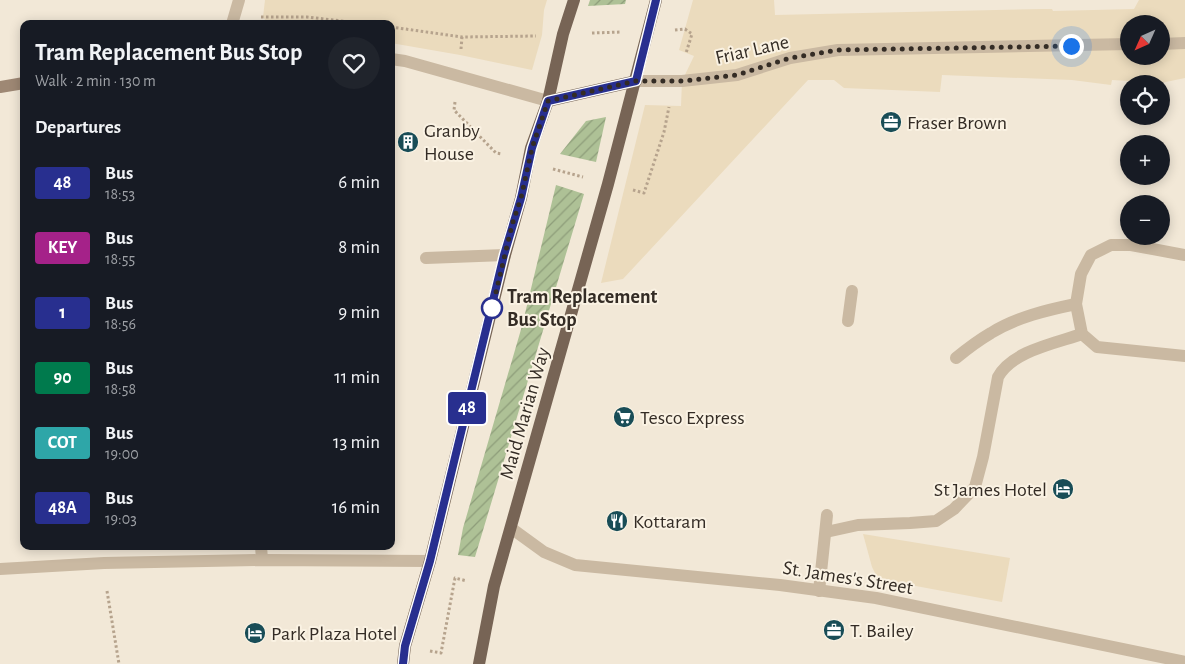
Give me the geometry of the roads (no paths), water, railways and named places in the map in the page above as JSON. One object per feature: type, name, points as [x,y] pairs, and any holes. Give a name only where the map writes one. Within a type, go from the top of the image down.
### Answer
[{"type":"main road","points":[[403,664],[405,646],[430,561],[504,255],[532,148],[548,101],[563,34],[574,0]]},
{"type":"main road","name":"Maid Marian Way","points":[[479,664],[494,586],[608,184],[656,0]]},
{"type":"main road","name":"Friar Lane","points":[[548,101],[636,81]]},
{"type":"street","points":[[234,20],[239,0]]},
{"type":"street","points":[[1170,44],[1185,43]]},
{"type":"street","name":"Friar Lane","points":[[636,81],[682,81],[737,75],[790,58],[838,50],[1120,44]]},
{"type":"street","name":"Friar Lane","points":[[395,60],[548,101]]},
{"type":"street","points":[[0,87],[20,84]]},
{"type":"street","points":[[1185,255],[1132,245],[1112,245],[1091,255],[1081,274],[1076,304],[1082,334],[1097,347],[1185,356]]},
{"type":"street","points":[[426,258],[504,255]]},
{"type":"street","points":[[848,321],[852,291]]},
{"type":"street","points":[[956,358],[992,332],[1044,310],[1076,304]]},
{"type":"street","points":[[826,532],[858,525],[910,524],[936,521],[954,509],[975,487],[998,377],[1001,371],[1018,358],[1082,334]]},
{"type":"street","points":[[819,591],[827,515]]},
{"type":"street","name":"St. James's Street","points":[[510,528],[544,552],[574,565],[780,586],[876,598],[1185,662]]},
{"type":"street","points":[[261,550],[262,560]]},
{"type":"street","points":[[0,568],[104,563],[262,560],[430,561]]},
{"type":"place","name":"Fraser Brown","points":[[891,122]]},
{"type":"place","name":"Granby House","points":[[408,142]]},
{"type":"place","name":"Tram Replacement Bus Stop","points":[[492,308]]},
{"type":"place","name":"Tesco Express","points":[[624,417]]},
{"type":"place","name":"St James Hotel","points":[[1063,489]]},
{"type":"place","name":"Kottaram","points":[[617,521]]},
{"type":"place","name":"T. Bailey","points":[[834,630]]},
{"type":"place","name":"Park Plaza Hotel","points":[[255,633]]}]
